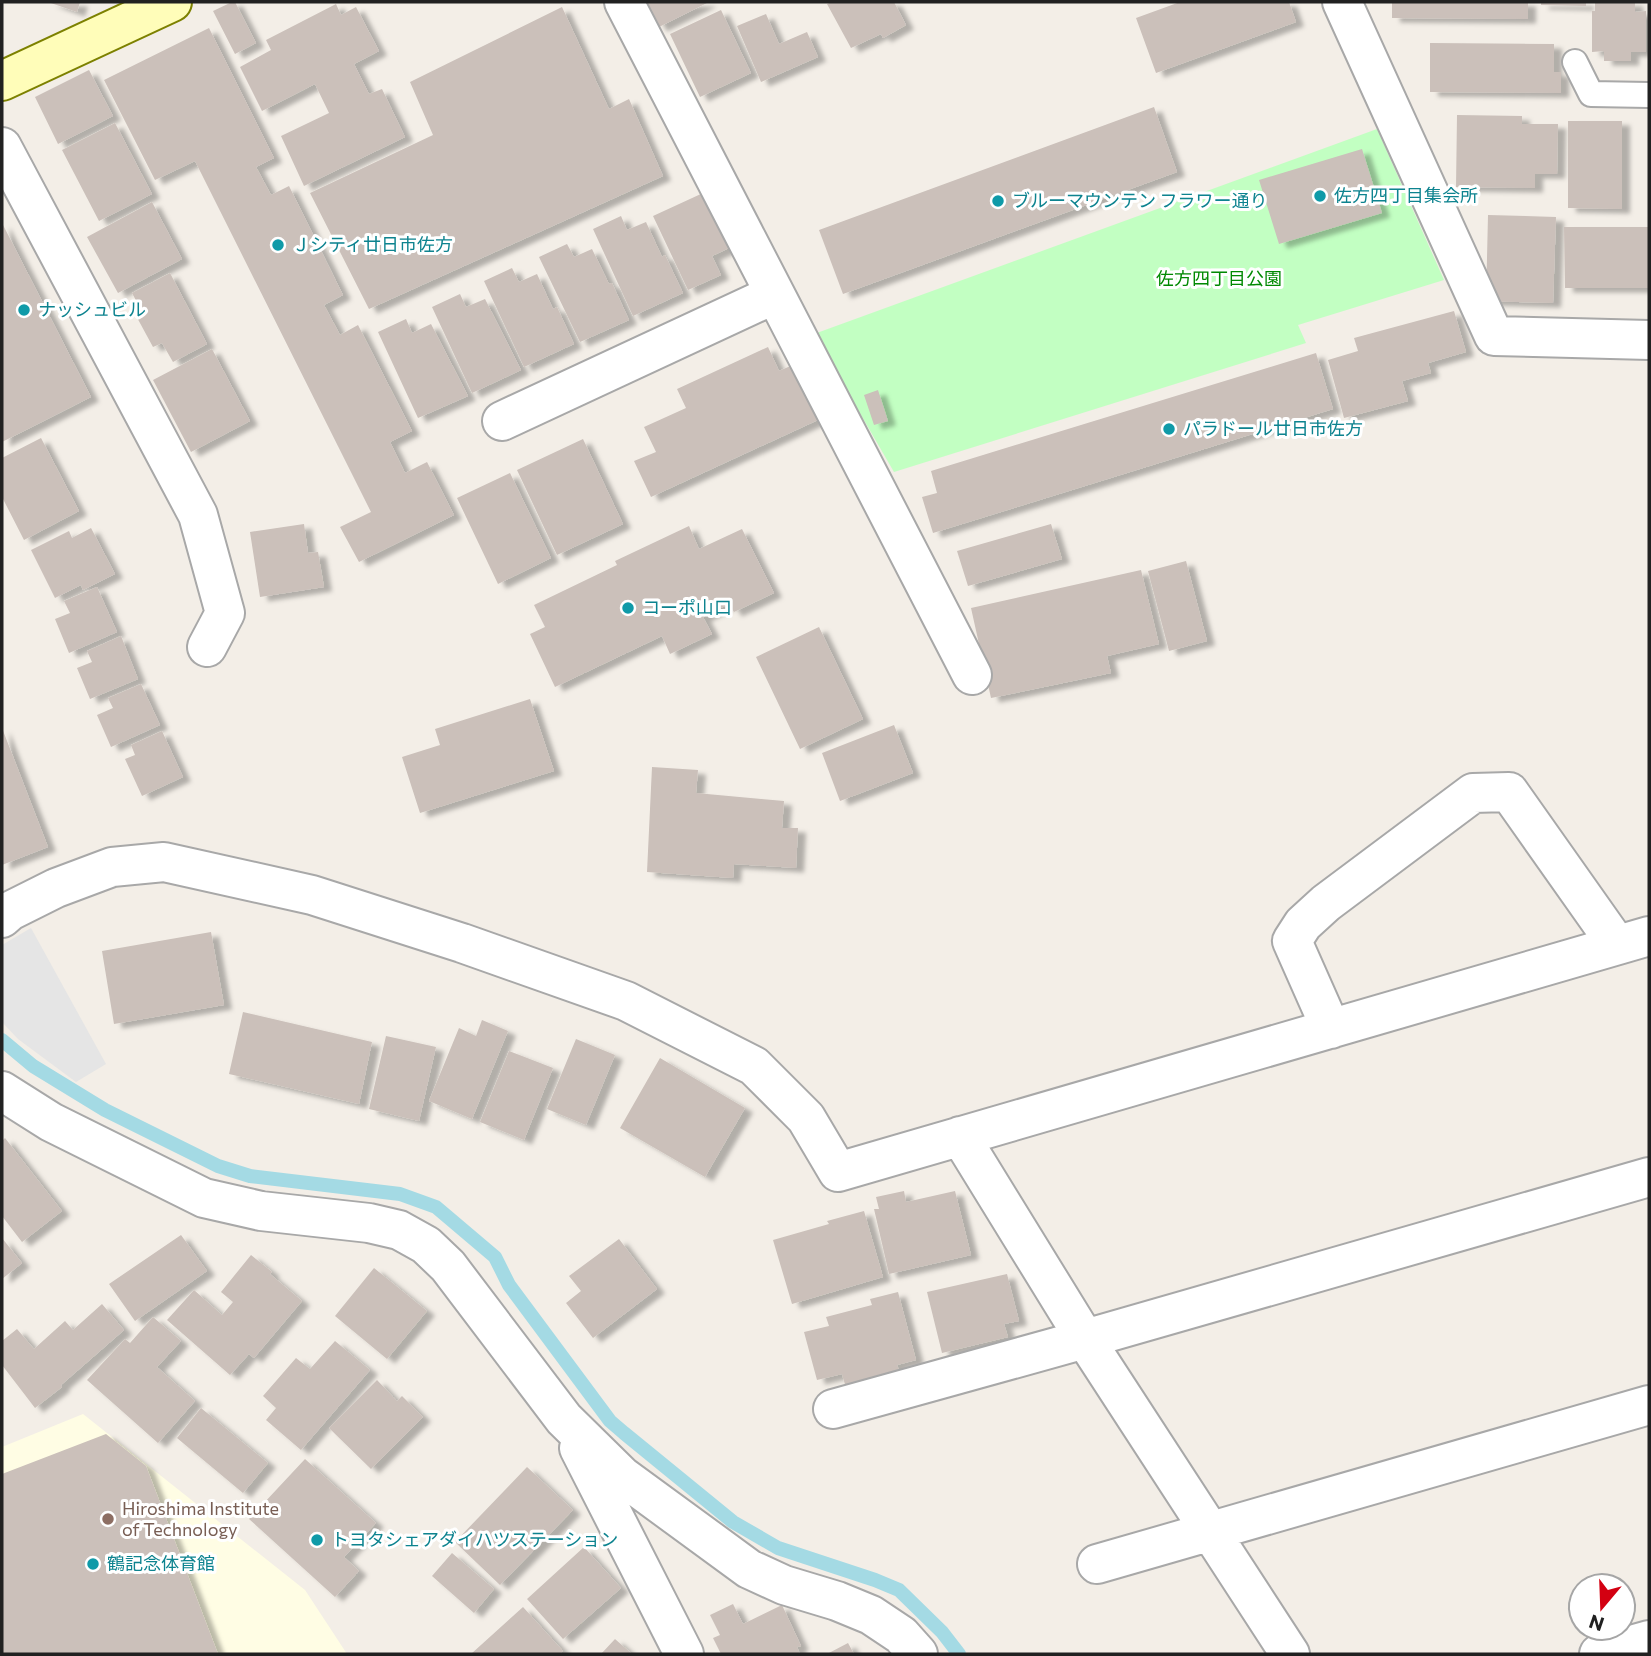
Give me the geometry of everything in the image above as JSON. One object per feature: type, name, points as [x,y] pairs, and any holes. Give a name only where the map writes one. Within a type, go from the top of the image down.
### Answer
[{"type":"street","points":[[2,81],[172,2]]},
{"type":"street","points":[[624,2],[972,675]]},
{"type":"street","points":[[1342,2],[1494,336],[1649,340]]},
{"type":"street","points":[[2,147],[198,515],[225,613],[207,648]]},
{"type":"street","points":[[502,421],[775,294]]},
{"type":"street","points":[[2,918],[10,911],[56,888],[112,867],[164,862],[299,892],[461,943],[626,1001],[754,1066],[806,1118],[838,1172],[1331,1029],[1633,940],[1509,792],[1473,793],[1325,904],[1303,924],[1292,941],[1331,1029]]},
{"type":"street","points":[[2,1091],[51,1122],[204,1198],[261,1211],[369,1223],[399,1230],[426,1245],[448,1266],[564,1419],[640,1490],[741,1564],[784,1585],[837,1601],[871,1615],[901,1635],[918,1654]]},
{"type":"street","points":[[960,1136],[1085,1339],[1290,1654]]},
{"type":"street","points":[[833,1409],[1649,1177]]},
{"type":"street","points":[[1097,1564],[1649,1405]]},
{"type":"street","points":[[564,1419],[684,1654]]},
{"type":"street","points":[[1600,1654],[1649,1640]]},
{"type":"lane","points":[[1575,62],[1591,94],[1649,95]]},
{"type":"shaded area","points":[[31,928],[106,1064],[76,1082],[18,1039],[2,1022],[2,945]]},
{"type":"shaded area","name":"Hiroshima Institute of Technology","points":[[83,1414],[305,1590],[347,1654],[2,1654],[2,1447]]},
{"type":"green space","name":"佐方四丁目公園","points":[[1377,129],[1444,280],[1298,325],[1306,343],[894,472],[814,334]]},
{"type":"building","points":[[48,2],[80,2],[77,12]]},
{"type":"building","points":[[235,2],[256,43],[235,54],[213,11]]},
{"type":"building","points":[[646,2],[709,2],[659,27]]},
{"type":"building","points":[[894,2],[906,25],[883,38],[881,34],[851,48],[827,4]]},
{"type":"building","points":[[1180,2],[1289,2],[1296,22],[1156,73],[1136,18]]},
{"type":"building","points":[[1392,2],[1528,2],[1528,19],[1392,18]]},
{"type":"building","points":[[1541,2],[1586,2],[1586,6],[1541,5]]},
{"type":"building","points":[[1595,2],[1635,2],[1635,12],[1646,11],[1646,52],[1631,52],[1631,61],[1604,61],[1604,51],[1592,52],[1592,11],[1595,11]]},
{"type":"building","points":[[336,4],[341,15],[356,7],[379,51],[354,64],[369,94],[382,89],[405,137],[304,186],[281,136],[329,113],[315,84],[262,111],[240,67],[271,50],[266,40]]},
{"type":"building","points":[[562,7],[609,109],[629,99],[663,176],[369,309],[310,193],[433,135],[410,82]]},
{"type":"building","points":[[721,10],[751,73],[700,97],[670,34]]},
{"type":"building","points":[[766,14],[779,44],[807,32],[818,57],[761,82],[737,26]]},
{"type":"building","name":"Ｊシティ廿日市佐方","points":[[209,28],[274,158],[256,167],[271,195],[289,186],[343,295],[324,305],[340,335],[358,325],[412,431],[390,442],[405,473],[427,462],[454,515],[359,562],[340,527],[371,512],[195,161],[155,180],[104,80]]},
{"type":"building","points":[[1430,43],[1554,44],[1554,72],[1561,72],[1561,93],[1430,92]]},
{"type":"building","points":[[89,70],[113,116],[58,144],[35,97]]},
{"type":"building","name":"ブルーマウンテン フラワー通り","points":[[1154,107],[1177,172],[843,294],[819,230]]},
{"type":"building","points":[[1457,115],[1522,116],[1522,124],[1558,124],[1557,174],[1535,174],[1535,188],[1456,187]]},
{"type":"building","points":[[1568,121],[1622,121],[1622,209],[1568,208]]},
{"type":"building","points":[[115,123],[152,194],[99,221],[62,150]]},
{"type":"building","name":"佐方四丁目集会所","points":[[1362,149],[1382,213],[1279,244],[1259,180]]},
{"type":"building","points":[[703,193],[729,248],[712,256],[721,275],[688,290],[653,216]]},
{"type":"building","points":[[152,202],[182,259],[118,293],[87,237]]},
{"type":"building","points":[[1488,215],[1556,217],[1553,303],[1486,301]]},
{"type":"building","points":[[621,216],[627,230],[646,222],[683,293],[633,316],[593,229]]},
{"type":"building","name":"ナッシュビル","points":[[2,223],[91,397],[2,442]]},
{"type":"building","points":[[1564,227],[1649,227],[1649,288],[1565,288]]},
{"type":"building","points":[[567,244],[574,257],[592,249],[629,320],[580,342],[539,257]]},
{"type":"building","points":[[512,268],[519,282],[537,274],[553,309],[557,307],[574,344],[524,367],[484,281]]},
{"type":"building","points":[[170,273],[207,344],[173,362],[162,343],[153,347],[134,312],[140,308],[132,293]]},
{"type":"building","points":[[460,294],[466,307],[485,299],[521,370],[472,393],[432,307]]},
{"type":"building","points":[[1454,311],[1466,352],[1428,363],[1431,373],[1402,381],[1408,401],[1344,418],[1328,360],[1358,351],[1354,338]]},
{"type":"building","points":[[406,319],[412,333],[431,324],[468,396],[418,418],[378,332]]},
{"type":"building","points":[[768,347],[779,371],[795,364],[820,419],[651,497],[634,461],[656,452],[644,427],[686,408],[677,389]]},
{"type":"building","points":[[212,349],[250,421],[191,452],[153,380]]},
{"type":"building","name":"パラドール廿日市佐方","points":[[1316,353],[1333,409],[933,533],[922,497],[937,493],[931,471]]},
{"type":"building","points":[[878,390],[888,421],[874,425],[864,395]]},
{"type":"building","points":[[41,438],[79,511],[24,540],[2,497],[2,458]]},
{"type":"building","points":[[583,439],[623,524],[557,555],[517,470]]},
{"type":"building","points":[[510,473],[551,558],[498,584],[457,498]]},
{"type":"building","points":[[304,524],[308,553],[318,552],[324,587],[260,597],[250,532]]},
{"type":"building","points":[[1051,524],[1062,559],[968,586],[957,551]]},
{"type":"building","name":"コーポ山口","points":[[689,526],[699,549],[742,529],[774,593],[734,612],[729,604],[703,617],[712,634],[670,654],[662,636],[555,687],[530,634],[545,627],[534,605],[617,565],[615,561]]},
{"type":"building","points":[[91,528],[115,574],[83,590],[81,585],[55,598],[31,550],[69,531],[72,538]]},
{"type":"building","points":[[1186,561],[1207,641],[1169,651],[1148,571]]},
{"type":"building","points":[[1141,570],[1159,644],[1107,656],[1111,673],[991,698],[971,608]]},
{"type":"building","points":[[97,587],[117,632],[69,653],[55,619],[70,613],[64,601]]},
{"type":"building","points":[[819,627],[863,719],[800,749],[756,657]]},
{"type":"building","points":[[121,636],[138,679],[90,699],[77,668],[92,662],[87,651]]},
{"type":"building","points":[[141,684],[160,725],[111,747],[97,715],[113,708],[108,698]]},
{"type":"building","points":[[530,699],[554,771],[420,813],[402,757],[440,745],[435,729]]},
{"type":"building","points":[[894,725],[913,773],[840,801],[822,753]]},
{"type":"building","points":[[2,728],[48,847],[2,865]]},
{"type":"building","points":[[162,731],[183,777],[142,796],[125,759],[135,755],[131,745]]},
{"type":"building","points":[[652,767],[698,770],[696,793],[784,801],[782,828],[798,828],[796,868],[734,864],[733,878],[647,872]]},
{"type":"building","points":[[211,932],[224,1005],[114,1024],[102,951]]},
{"type":"building","points":[[243,1012],[372,1042],[359,1104],[229,1074]]},
{"type":"building","points":[[482,1020],[508,1031],[472,1119],[429,1101],[459,1028],[476,1036]]},
{"type":"building","points":[[386,1036],[436,1047],[419,1121],[369,1109]]},
{"type":"building","points":[[576,1039],[615,1055],[586,1125],[547,1109]]},
{"type":"building","points":[[509,1051],[553,1068],[524,1140],[480,1122]]},
{"type":"building","points":[[660,1058],[745,1108],[705,1177],[620,1128]]},
{"type":"building","points":[[5,1138],[62,1211],[22,1242],[2,1216],[2,1141]]},
{"type":"building","points":[[904,1191],[906,1202],[955,1191],[971,1255],[889,1274],[874,1209],[879,1209],[876,1197]]},
{"type":"building","points":[[864,1211],[883,1277],[792,1304],[773,1240]]},
{"type":"building","points":[[181,1235],[207,1271],[135,1321],[109,1284]]},
{"type":"building","points":[[2,1238],[22,1263],[2,1279]]},
{"type":"building","points":[[619,1239],[657,1289],[593,1338],[566,1303],[581,1291],[569,1276]]},
{"type":"building","points":[[251,1255],[302,1301],[254,1358],[249,1354],[230,1375],[167,1320],[194,1290],[222,1315],[233,1302],[221,1292]]},
{"type":"building","points":[[374,1268],[427,1311],[387,1359],[335,1316]]},
{"type":"building","points":[[1007,1274],[1019,1321],[1004,1324],[1008,1337],[942,1353],[927,1292]]},
{"type":"building","points":[[898,1292],[916,1360],[897,1365],[900,1373],[846,1388],[842,1374],[817,1380],[804,1332],[829,1326],[826,1317],[872,1305],[870,1299]]},
{"type":"building","points":[[102,1304],[124,1330],[35,1408],[2,1365],[2,1341],[17,1329],[34,1349],[65,1321],[73,1330]]},
{"type":"building","points":[[153,1317],[181,1341],[157,1367],[195,1401],[158,1443],[87,1380],[125,1339],[130,1343]]},
{"type":"building","points":[[335,1341],[370,1370],[301,1450],[266,1420],[276,1408],[263,1396],[296,1358],[310,1369]]},
{"type":"building","points":[[377,1380],[397,1401],[402,1396],[423,1417],[371,1469],[329,1428]]},
{"type":"building","points":[[201,1408],[268,1463],[243,1493],[177,1438]]},
{"type":"building","name":"Hiroshima Institute of Technology","points":[[106,1434],[146,1466],[218,1654],[2,1654],[2,1474]]},
{"type":"building","name":"トヨタシェアダイハツステーション","points":[[305,1459],[376,1523],[344,1557],[359,1571],[335,1597],[249,1519]]},
{"type":"building","points":[[527,1467],[573,1510],[500,1585],[455,1542]]},
{"type":"building","points":[[584,1547],[621,1588],[563,1639],[527,1599]]},
{"type":"building","points":[[452,1553],[494,1589],[474,1613],[432,1576]]},
{"type":"building","points":[[733,1604],[743,1624],[782,1605],[801,1646],[797,1647],[800,1654],[721,1654],[713,1638],[720,1635],[710,1615]]},
{"type":"building","points":[[523,1607],[563,1651],[560,1654],[471,1654]]},
{"type":"building","points":[[615,1639],[632,1654],[601,1654]]},
{"type":"building","points":[[848,1643],[854,1654],[827,1654]]},
{"type":"waterway","points":[[2,1040],[33,1066],[105,1110],[218,1166],[250,1176],[400,1194],[436,1207],[495,1257],[509,1285],[610,1421],[624,1433],[733,1522],[778,1548],[899,1590],[942,1632],[959,1654]]},
{"type":"place","name":"佐方四丁目集会所","points":[[1320,196]]},
{"type":"place","name":"ブルーマウンテン フラワー通り","points":[[998,201]]},
{"type":"place","name":"Ｊシティ廿日市佐方","points":[[278,245]]},
{"type":"place","name":"ナッシュビル","points":[[24,310]]},
{"type":"place","name":"パラドール廿日市佐方","points":[[1169,429]]},
{"type":"place","name":"コーポ山口","points":[[628,608]]},
{"type":"place","name":"Hiroshima Institute of Technology","points":[[108,1519]]},
{"type":"place","name":"トヨタシェアダイハツステーション","points":[[317,1540]]},
{"type":"place","name":"鶴記念体育館","points":[[93,1564]]}]
